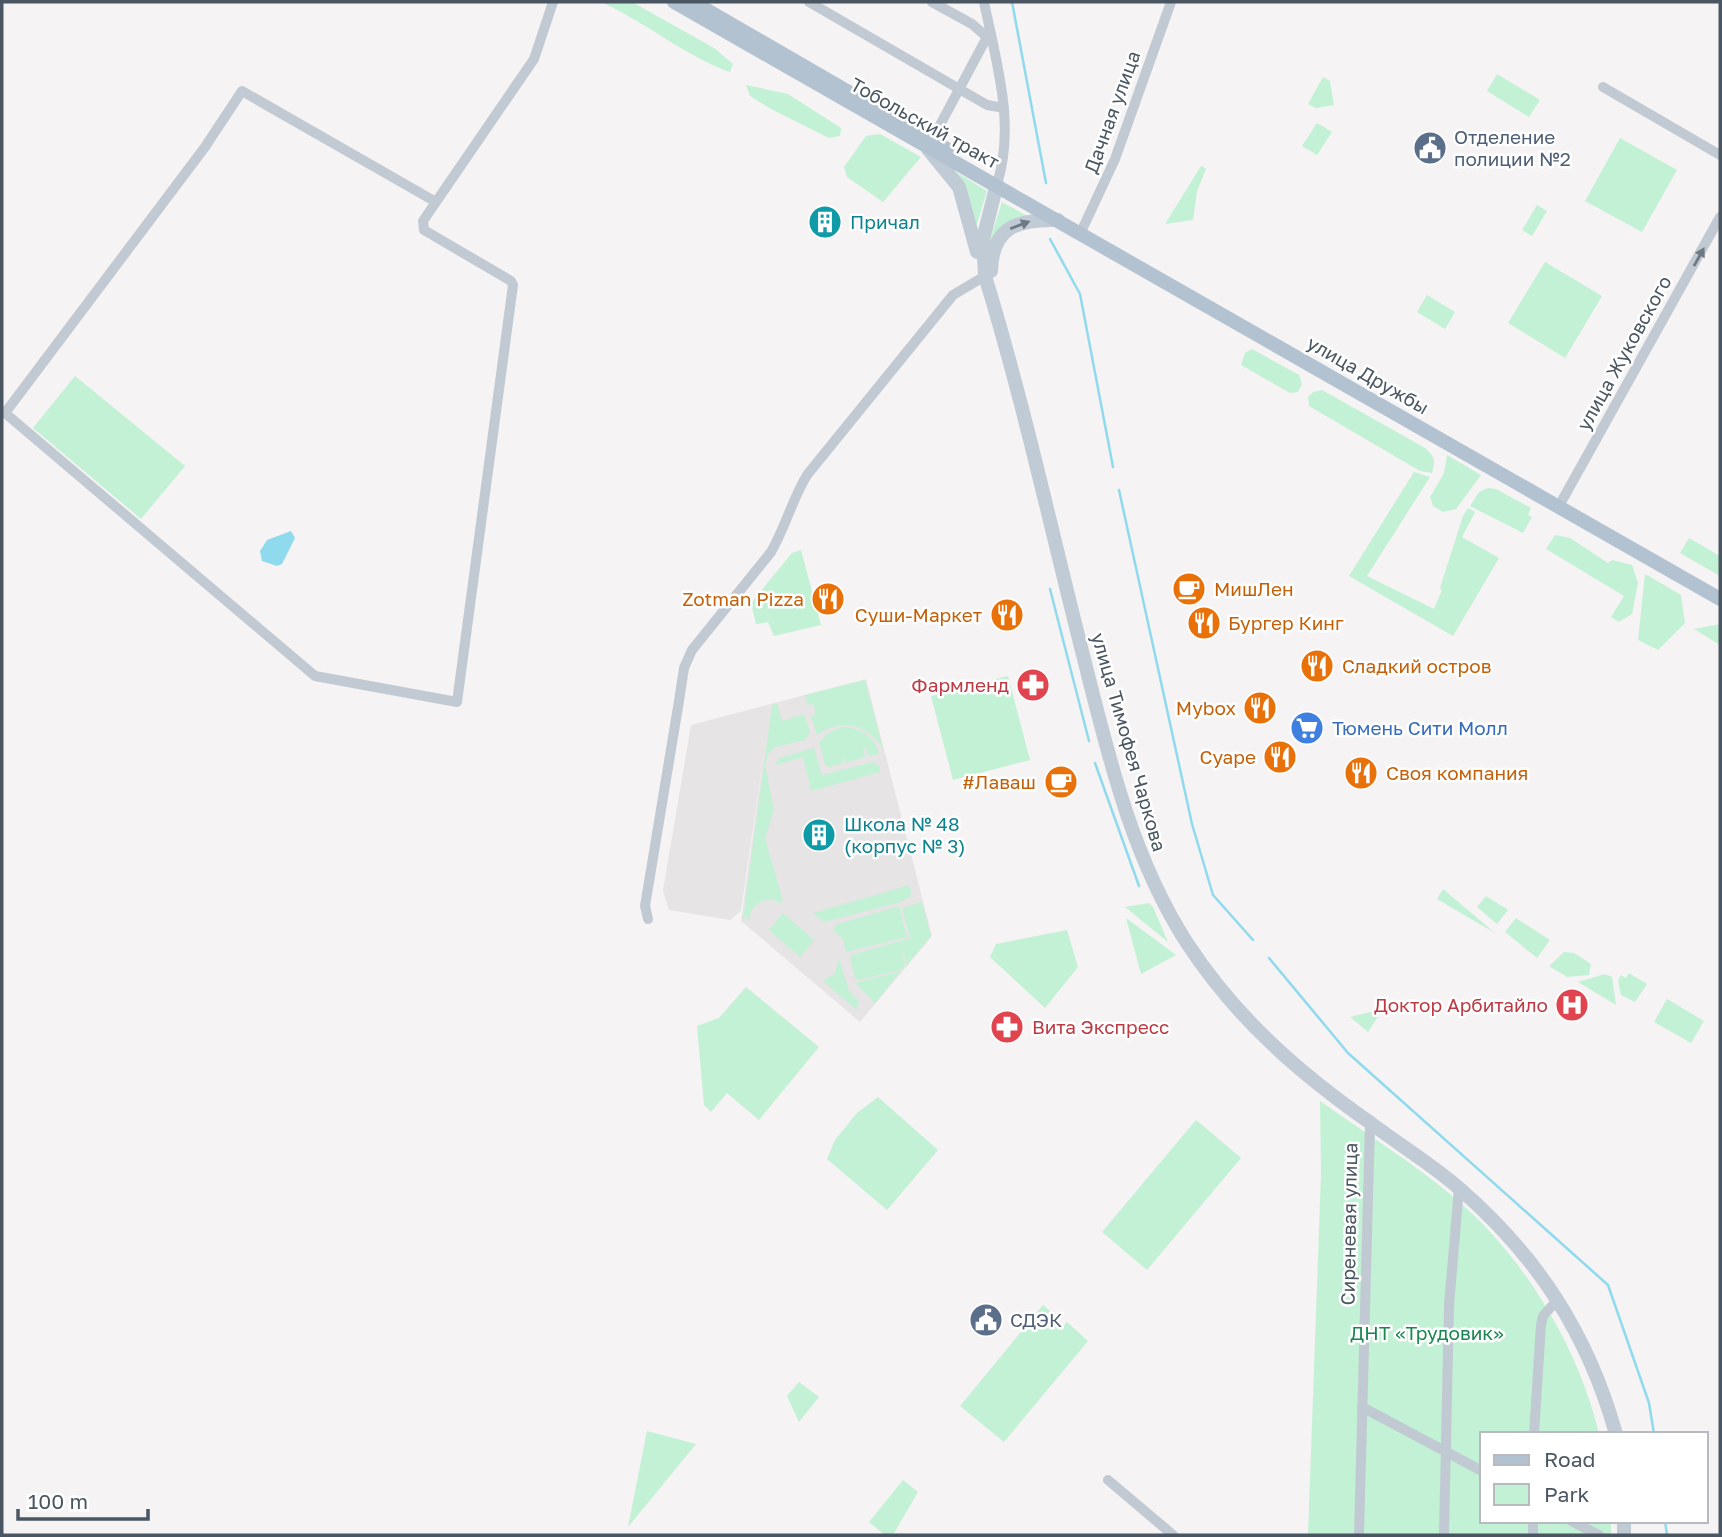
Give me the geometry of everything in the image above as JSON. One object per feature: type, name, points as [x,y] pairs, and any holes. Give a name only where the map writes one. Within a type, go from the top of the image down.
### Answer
[{"type":"main road","name":"Тобольский тракт","points":[[674,2],[769,51],[997,184]]},
{"type":"main road","name":"Тобольский тракт","points":[[693,2],[769,51]]},
{"type":"main road","points":[[930,144],[961,193],[985,276]]},
{"type":"main road","name":"улица Дружбы","points":[[997,184],[1720,599]]},
{"type":"main road","name":"улица Тимофея Чаркова","points":[[997,184],[983,239],[985,276],[1107,748],[1142,858],[1157,893],[1188,944],[1235,1009],[1289,1062],[1459,1188],[1498,1225],[1558,1299],[1594,1366],[1615,1432]]},
{"type":"main road","points":[[992,300],[992,256],[1005,231],[1024,221],[1059,220]]},
{"type":"street","points":[[436,202],[242,91],[205,147],[5,413],[314,676],[457,702],[513,285],[424,230],[423,221],[534,59],[553,2]]},
{"type":"street","points":[[809,2],[994,108],[1004,108]]},
{"type":"street","points":[[932,2],[972,24],[989,37]]},
{"type":"street","points":[[984,2],[1004,108],[1006,149],[997,184]]},
{"type":"street","name":"Дачная улица","points":[[1082,232],[1115,159],[1171,2]]},
{"type":"street","points":[[930,144],[989,37]]},
{"type":"street","points":[[1603,88],[1720,155]]},
{"type":"street","name":"улица Жуковского","points":[[1559,506],[1720,217]]},
{"type":"street","points":[[648,919],[645,906],[674,726],[684,668],[692,650],[771,552],[780,537],[793,498],[807,475],[953,295],[985,276]]},
{"type":"street","name":"Сиреневая улица","points":[[1359,1535],[1370,1123]]},
{"type":"street","points":[[1444,1535],[1449,1305],[1459,1188]]},
{"type":"street","points":[[1534,1432],[1541,1325],[1544,1316],[1558,1299]]},
{"type":"street","points":[[1362,1407],[1480,1470]]},
{"type":"street","points":[[1108,1480],[1173,1535]]},
{"type":"street","points":[[1575,1523],[1599,1535]]},
{"type":"shaded area","points":[[866,679],[932,936],[860,1022],[741,921],[767,731],[741,911],[730,920],[669,910],[663,890],[691,725]]},
{"type":"green space","points":[[601,2],[632,2],[714,48],[733,64],[730,72],[696,57]]},
{"type":"green space","points":[[1497,74],[1540,100],[1529,117],[1487,91]]},
{"type":"green space","points":[[1323,77],[1330,81],[1334,105],[1316,108],[1308,104]]},
{"type":"green space","points":[[746,85],[788,94],[841,128],[840,136],[829,138],[771,109],[750,96]]},
{"type":"green space","points":[[1317,123],[1332,132],[1317,155],[1302,146]]},
{"type":"green space","points":[[880,134],[921,157],[883,202],[847,177],[844,167],[866,136]]},
{"type":"green space","points":[[1620,138],[1677,170],[1642,232],[1585,201]]},
{"type":"green space","points":[[1201,166],[1206,169],[1197,191],[1193,220],[1165,224]]},
{"type":"green space","points":[[951,169],[987,191],[976,227]]},
{"type":"green space","points":[[1002,202],[1029,217],[992,245],[989,242]]},
{"type":"green space","points":[[1537,205],[1547,211],[1532,236],[1522,230]]},
{"type":"green space","points":[[1545,262],[1602,296],[1565,358],[1508,323]]},
{"type":"green space","points":[[1427,295],[1455,312],[1445,329],[1417,312]]},
{"type":"green space","points":[[1252,349],[1299,375],[1302,384],[1298,392],[1290,393],[1241,365],[1245,353]]},
{"type":"green space","points":[[75,376],[185,466],[141,519],[33,428]]},
{"type":"green space","points":[[1322,390],[1425,448],[1433,459],[1432,473],[1420,471],[1309,406],[1308,397],[1313,392]]},
{"type":"green space","points":[[1447,455],[1481,475],[1456,509],[1443,512],[1433,506],[1430,497],[1444,473]]},
{"type":"green space","points":[[1414,472],[1430,477],[1367,576],[1434,609],[1463,516],[1468,508],[1475,512],[1462,537],[1499,558],[1453,636],[1349,576]]},
{"type":"green space","points":[[1488,488],[1496,489],[1531,508],[1528,515],[1532,517],[1523,533],[1470,506],[1479,492]]},
{"type":"green space","points":[[1555,535],[1570,538],[1608,563],[1612,560],[1632,565],[1638,583],[1632,614],[1619,622],[1611,617],[1624,596],[1546,549]]},
{"type":"green space","points":[[1689,538],[1720,556],[1720,576],[1680,553]]},
{"type":"green space","points":[[801,550],[821,625],[774,636],[768,622],[756,624],[751,603],[792,553]]},
{"type":"green space","points":[[1645,574],[1681,595],[1685,623],[1658,650],[1638,640]]},
{"type":"green space","points":[[1720,624],[1720,645],[1694,629]]},
{"type":"green space","points":[[1008,676],[1030,760],[953,780],[931,696]]},
{"type":"green space","points":[[865,680],[883,749],[870,734],[853,726],[835,726],[817,735],[811,716],[816,714],[813,704],[808,705],[805,695]]},
{"type":"green space","points":[[777,703],[782,721],[804,714],[810,732],[805,740],[775,747],[768,754],[765,765],[774,810],[765,838],[783,901],[760,902],[753,909],[749,920],[746,917],[743,919],[772,705]]},
{"type":"green space","points":[[841,727],[865,734],[874,742],[879,754],[868,756],[866,748],[863,749],[865,757],[846,763],[843,754],[843,763],[829,767],[825,764],[819,742],[828,733]]},
{"type":"green space","points":[[814,748],[822,775],[873,762],[879,766],[880,772],[811,791],[803,757],[775,765],[779,758]]},
{"type":"green space","points":[[910,885],[911,896],[901,902],[824,922],[813,913]]},
{"type":"green space","points":[[1443,889],[1495,933],[1437,899]]},
{"type":"green space","points":[[1486,896],[1508,910],[1497,924],[1477,907]]},
{"type":"green space","points":[[922,902],[931,936],[907,965],[901,945],[905,965],[903,969],[859,980],[855,978],[850,958],[852,955],[910,938],[902,908]]},
{"type":"green space","points":[[1149,903],[1153,907],[1168,942],[1125,907]]},
{"type":"green space","points":[[899,906],[907,937],[846,952],[843,939],[833,930],[835,925]]},
{"type":"green space","points":[[783,913],[814,940],[800,957],[769,930]]},
{"type":"green space","points":[[1126,918],[1176,955],[1141,974]]},
{"type":"green space","points":[[1516,918],[1550,940],[1537,958],[1505,932]]},
{"type":"green space","points":[[1067,930],[1078,967],[1045,1008],[990,957],[996,944]]},
{"type":"green space","points":[[1564,952],[1574,953],[1591,964],[1589,975],[1567,977],[1549,966]]},
{"type":"green space","points":[[839,958],[849,991],[859,1001],[857,1010],[823,981],[835,973]]},
{"type":"green space","points":[[901,971],[875,1003],[855,983]]},
{"type":"green space","points":[[1629,973],[1647,984],[1635,1002],[1621,995],[1618,981],[1621,975],[1626,978]]},
{"type":"green space","points":[[1605,974],[1612,977],[1616,1005],[1578,982]]},
{"type":"green space","points":[[746,987],[819,1047],[759,1120],[727,1093],[711,1112],[704,1105],[697,1026],[719,1018]]},
{"type":"green space","points":[[1667,999],[1704,1021],[1691,1043],[1654,1022]]},
{"type":"green space","points":[[1383,1009],[1368,1032],[1350,1017]]},
{"type":"green space","points":[[878,1097],[938,1150],[887,1210],[827,1159],[835,1140],[857,1113]]},
{"type":"green space","name":"ДНТ «Трудовик»","points":[[1320,1101],[1450,1194],[1500,1243],[1523,1272],[1561,1334],[1577,1367],[1598,1432],[1480,1432],[1480,1523],[1611,1523],[1611,1535],[1308,1535],[1321,1174]]},
{"type":"green space","points":[[1196,1120],[1241,1158],[1147,1270],[1102,1232]]},
{"type":"green space","points":[[1043,1305],[1058,1318],[1054,1324],[1060,1330],[1067,1322],[1088,1341],[1004,1442],[960,1406]]},
{"type":"green space","points":[[799,1382],[819,1397],[799,1422],[787,1396]]},
{"type":"green space","points":[[647,1431],[696,1444],[628,1527]]},
{"type":"green space","points":[[903,1480],[918,1492],[893,1535],[885,1535],[869,1522]]},
{"type":"water","points":[[291,531],[295,538],[282,564],[277,566],[262,561],[260,551],[267,540]]},
{"type":"waterway","points":[[1012,2],[1046,183]]},
{"type":"waterway","points":[[1050,239],[1080,294],[1113,467]]},
{"type":"waterway","points":[[1119,490],[1192,824],[1213,895],[1253,940]]},
{"type":"waterway","points":[[1050,589],[1089,741]]},
{"type":"waterway","points":[[1095,763],[1139,886]]},
{"type":"waterway","points":[[1269,958],[1348,1053],[1608,1285],[1649,1403],[1654,1432]]},
{"type":"waterway","points":[[1665,1523],[1667,1535]]},
{"type":"place","name":"Отделение полиции №2","points":[[1430,148]]},
{"type":"place","name":"Причал","points":[[825,222]]},
{"type":"place","name":"МишЛен","points":[[1189,589]]},
{"type":"place","name":"Zotman Pizza","points":[[828,599]]},
{"type":"place","name":"Суши-Маркет","points":[[1007,615]]},
{"type":"place","name":"Бургер Кинг","points":[[1204,623]]},
{"type":"place","name":"Сладкий остров","points":[[1317,666]]},
{"type":"place","name":"Фармленд","points":[[1033,685]]},
{"type":"place","name":"Mybox","points":[[1260,708]]},
{"type":"place","name":"Тюмень Сити Молл","points":[[1307,728]]},
{"type":"place","name":"Суаре","points":[[1280,757]]},
{"type":"place","name":"Своя компания","points":[[1361,773]]},
{"type":"place","name":"#Лаваш","points":[[1061,782]]},
{"type":"place","name":"Школа № 48 (корпус № 3)","points":[[819,835]]},
{"type":"place","name":"Доктор Арбитайло","points":[[1572,1005]]},
{"type":"place","name":"Вита Экспресс","points":[[1007,1027]]},
{"type":"place","name":"СДЭК","points":[[986,1320]]}]
